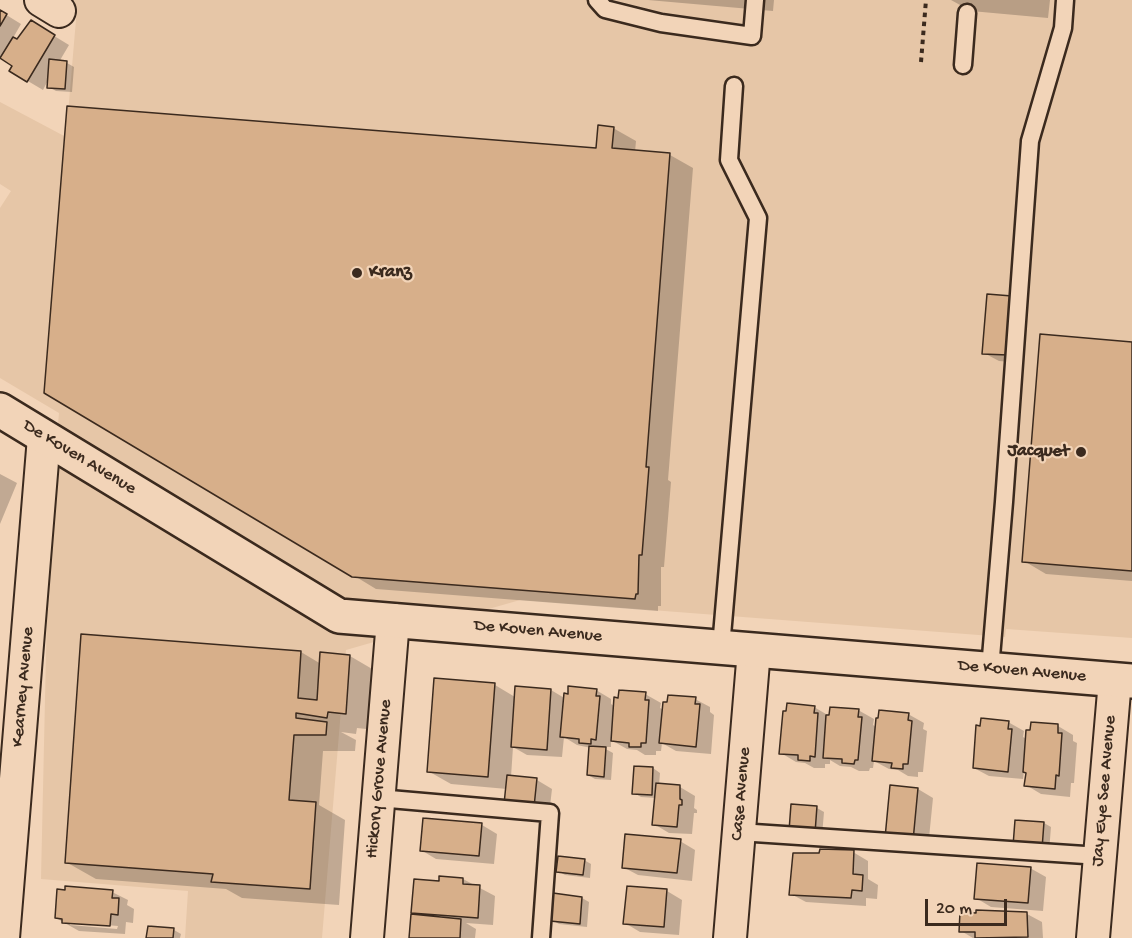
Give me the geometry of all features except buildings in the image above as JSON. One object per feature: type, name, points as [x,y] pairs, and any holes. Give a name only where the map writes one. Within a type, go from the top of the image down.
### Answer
[{"type":"street","name":"De Koven Avenue","points":[[0,410],[339,616],[1123,681]]},
{"type":"street","name":"Kearney Avenue","points":[[3,938],[8,776],[44,437]]},
{"type":"street","name":"Hickory Grove Avenue","points":[[367,938],[393,620]]},
{"type":"street","name":"Case Avenue","points":[[730,938],[754,650]]},
{"type":"street","name":"Jay Eye See Avenue","points":[[1093,938],[1100,856],[1123,681]]},
{"type":"lane","points":[[597,0],[605,9],[661,24],[752,36],[754,0]]},
{"type":"lane","points":[[990,669],[1030,141],[1063,28],[1065,0]]},
{"type":"lane","points":[[963,65],[967,13]]},
{"type":"lane","points":[[721,647],[758,218],[729,160],[734,86]]},
{"type":"lane","points":[[378,798],[550,813],[540,938]]},
{"type":"lane","points":[[739,832],[1100,856]]},
{"type":"path","points":[[921,62],[926,0]]},
{"type":"shaded area","points":[[64,0],[1132,0],[1132,638],[1006,629],[1005,637],[520,600],[346,650],[322,938],[185,938],[188,891],[41,879],[49,520],[59,413],[0,378],[0,208],[11,191],[0,184],[0,102],[66,137],[77,8]]},
{"type":"place","name":"Kranz","points":[[357,273]]},
{"type":"place","name":"Jacquet","points":[[1081,452]]}]
